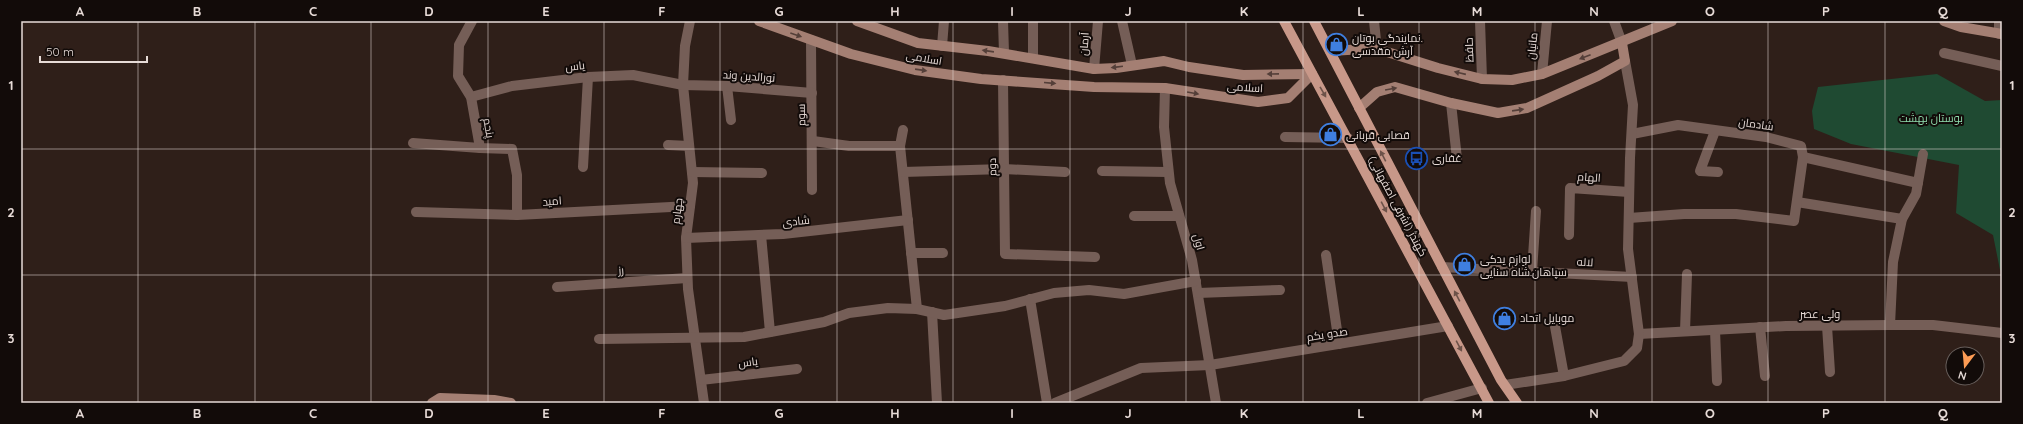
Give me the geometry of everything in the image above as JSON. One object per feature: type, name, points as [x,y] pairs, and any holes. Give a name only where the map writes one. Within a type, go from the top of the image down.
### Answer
[{"type":"main road","name":"کهندژ (اشرفی اصفهانی)","points":[[1284,21],[1489,403]]},
{"type":"main road","name":"کهندژ (اشرفی اصفهانی)","points":[[1314,21],[1442,267],[1505,385],[1517,403]]},
{"type":"street","name":"پنجم","points":[[472,21],[459,45],[458,76],[471,98],[480,148],[512,149],[517,175],[517,215]]},
{"type":"street","name":"چهارم","points":[[690,21],[685,46],[683,85],[693,183],[686,238],[687,278],[704,403]]},
{"type":"street","name":"اسلامی","points":[[759,21],[851,54],[915,70],[1003,80],[1094,87],[1165,88],[1258,102],[1288,98],[1312,74]]},
{"type":"street","points":[[942,46],[944,21]]},
{"type":"street","points":[[1003,21],[1004,53]]},
{"type":"street","points":[[1033,21],[1033,58]]},
{"type":"street","name":"آرمان","points":[[1094,69],[1098,21]]},
{"type":"street","points":[[1122,21],[1132,65]]},
{"type":"street","points":[[1374,21],[1377,50]]},
{"type":"street","name":"حافظ","points":[[1480,21],[1482,79]]},
{"type":"street","name":"مانیان","points":[[1542,74],[1547,21]]},
{"type":"street","points":[[1505,385],[1564,376],[1624,361],[1637,348],[1639,334],[1628,249],[1629,192],[1634,104],[1622,43],[1614,21]]},
{"type":"street","points":[[1330,51],[1365,49],[1377,50],[1482,79],[1512,80],[1542,74],[1622,43],[1672,21]]},
{"type":"street","points":[[1944,21],[1962,27],[2000,34],[1999,21]]},
{"type":"street","name":"اسلامی","points":[[861,22],[918,43],[1004,53],[1094,69],[1116,68],[1164,61],[1189,67],[1243,75],[1312,74]]},
{"type":"street","name":"سوم","points":[[811,40],[813,141],[812,190]]},
{"type":"street","points":[[1944,54],[2002,66]]},
{"type":"street","points":[[1359,108],[1378,92],[1395,87],[1451,103],[1498,113],[1527,108],[1598,76],[1625,60]]},
{"type":"street","name":"یاس","points":[[471,98],[512,86],[588,77],[633,76],[683,85]]},
{"type":"street","points":[[583,167],[588,77]]},
{"type":"street","name":"دوم","points":[[1003,80],[1005,254],[1095,257]]},
{"type":"street","name":"نورالدین وند","points":[[683,85],[727,86],[812,93]]},
{"type":"street","points":[[727,86],[731,120]]},
{"type":"street","name":"اول","points":[[1165,88],[1164,127],[1168,172],[1192,260],[1216,403]]},
{"type":"street","points":[[1451,103],[1457,159]]},
{"type":"street","name":"شادمان","points":[[1632,134],[1678,125],[1766,137],[1801,146],[1803,157]]},
{"type":"street","points":[[903,130],[900,146],[916,309]]},
{"type":"street","points":[[1715,131],[1700,171],[1718,172]]},
{"type":"street","points":[[1285,137],[1348,138]]},
{"type":"street","points":[[813,141],[849,146],[900,146]]},
{"type":"street","points":[[413,143],[480,148]]},
{"type":"street","points":[[668,145],[689,146]]},
{"type":"street","points":[[1890,325],[1893,262],[1902,219],[1916,194],[1923,154]]},
{"type":"street","points":[[1629,218],[1684,214],[1736,214],[1794,221],[1803,157],[1918,183]]},
{"type":"street","points":[[903,172],[1004,169],[1065,172]]},
{"type":"street","points":[[1102,171],[1168,172]]},
{"type":"street","points":[[692,172],[762,173]]},
{"type":"street","name":"الهام","points":[[1570,235],[1570,188],[1629,192]]},
{"type":"street","points":[[1796,202],[1902,219]]},
{"type":"street","name":"امید","points":[[416,212],[517,215],[690,206]]},
{"type":"street","points":[[1532,272],[1536,211]]},
{"type":"street","points":[[1134,216],[1179,216]]},
{"type":"street","name":"شادی","points":[[686,238],[761,235],[908,220]]},
{"type":"street","points":[[761,235],[770,332]]},
{"type":"street","points":[[911,253],[943,253]]},
{"type":"street","points":[[1326,255],[1339,344]]},
{"type":"street","name":"لاله","points":[[1442,267],[1632,277]]},
{"type":"street","points":[[1686,331],[1687,274]]},
{"type":"street","name":"رز","points":[[557,287],[687,278]]},
{"type":"street","points":[[599,339],[744,337],[824,322],[849,313],[888,308],[916,309],[944,315],[975,312],[1054,293],[1089,290],[1124,294],[1196,281]]},
{"type":"street","points":[[1198,293],[1280,290]]},
{"type":"street","points":[[1030,299],[1047,403]]},
{"type":"street","points":[[932,312],[937,403]]},
{"type":"street","points":[[1554,321],[1564,376]]},
{"type":"street","name":"ولی عصر","points":[[1639,334],[1760,327],[1890,325],[1932,325],[2002,333]]},
{"type":"street","name":"صدو یکم","points":[[1055,403],[1141,368],[1210,365],[1448,326]]},
{"type":"street","points":[[1827,326],[1830,372]]},
{"type":"street","points":[[1760,327],[1765,376]]},
{"type":"street","points":[[1715,330],[1717,381]]},
{"type":"street","name":"یاس","points":[[701,380],[797,368]]},
{"type":"street","points":[[1427,403],[1482,388]]},
{"type":"street","points":[[432,403],[440,398],[494,400],[510,403]]},
{"type":"green space","name":"بوستان بهشت","points":[[1937,74],[1985,101],[2002,100],[2002,271],[2000,270],[1993,235],[1956,213],[1959,165],[1851,144],[1814,129],[1812,111],[1818,87]]},
{"type":"place","name":"نمایندگی بوتان. آرش مقدسی","points":[[1336,44]]},
{"type":"place","name":"قصابی قربانی","points":[[1330,135]]},
{"type":"place","name":"غفاری","points":[[1416,158]]},
{"type":"place","name":"لوازم یدکی سپاهان.شاه سنایی","points":[[1465,265]]},
{"type":"place","name":"موبایل اتحاد","points":[[1505,318]]}]
